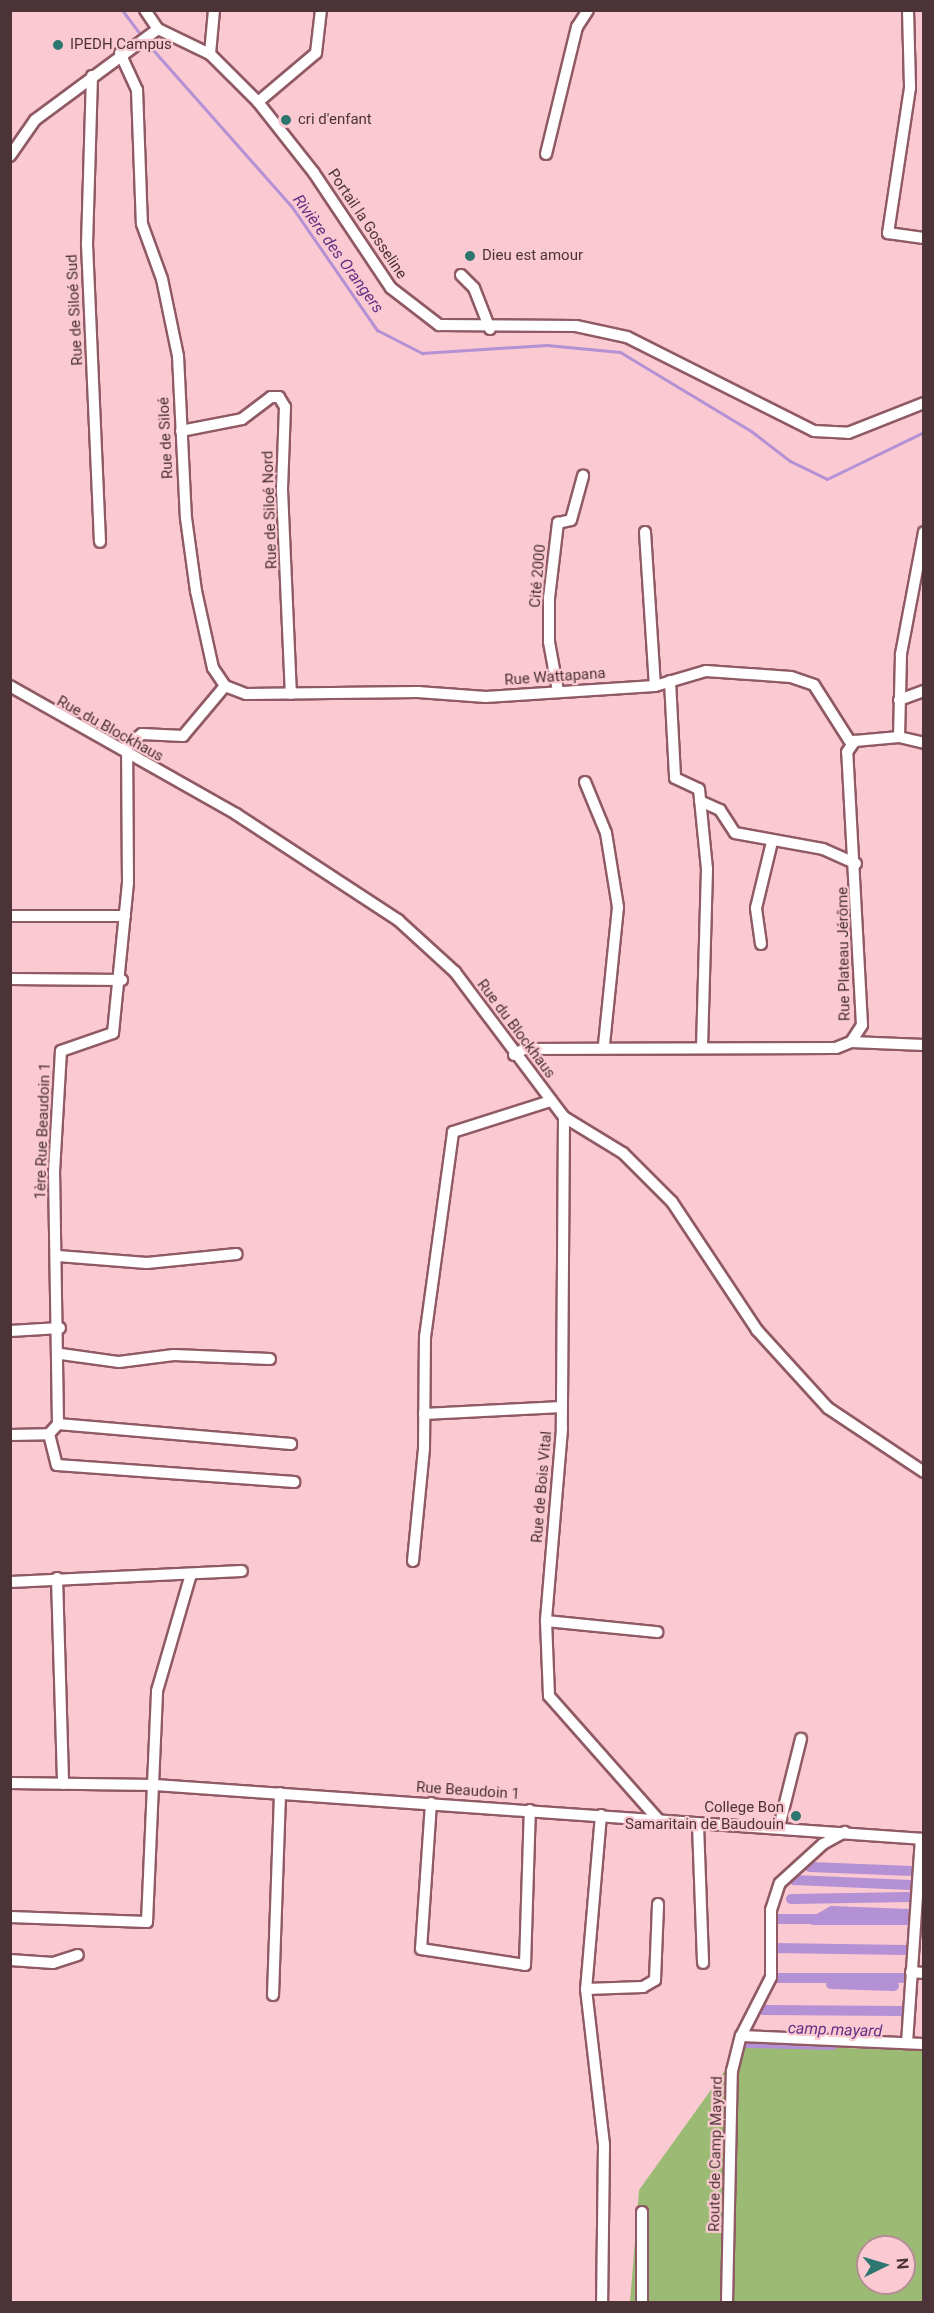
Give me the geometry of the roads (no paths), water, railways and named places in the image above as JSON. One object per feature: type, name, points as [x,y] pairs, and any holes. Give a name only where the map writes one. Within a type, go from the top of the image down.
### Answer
[{"type":"street","points":[[10,156],[35,120],[131,44],[155,31],[146,10]]},
{"type":"street","points":[[210,54],[214,10]]},
{"type":"street","points":[[258,102],[316,52],[321,10]]},
{"type":"street","points":[[546,154],[577,27],[588,10]]},
{"type":"street","points":[[908,10],[910,88],[888,233],[897,239],[924,238]]},
{"type":"street","name":"Portail la Gosseline","points":[[155,31],[210,54],[258,102],[314,173],[391,288],[413,311],[447,327],[490,329],[576,326],[645,343],[719,388],[814,431],[848,433],[924,403]]},
{"type":"street","name":"Rue de Siloé","points":[[120,53],[137,90],[142,224],[162,279],[178,356],[181,431],[196,591],[213,668],[225,686]]},
{"type":"street","name":"Rue de Siloé Sud","points":[[92,76],[87,244],[100,542]]},
{"type":"street","points":[[461,275],[474,288],[490,329]]},
{"type":"street","name":"Rue de Siloé Nord","points":[[181,431],[242,419],[271,397],[279,397],[285,407],[282,490],[291,694]]},
{"type":"street","name":"Cité 2000","points":[[558,691],[549,642],[549,598],[558,523],[571,520],[583,476]]},
{"type":"street","points":[[645,532],[655,686]]},
{"type":"street","points":[[899,737],[901,654],[924,532]]},
{"type":"street","name":"Rue Wattapana","points":[[225,686],[246,694],[486,697],[655,686],[706,671],[805,679],[851,743]]},
{"type":"street","points":[[670,681],[675,778],[699,789],[707,869],[702,1046]]},
{"type":"street","points":[[127,756],[134,736],[183,736],[225,686]]},
{"type":"street","name":"Rue du Blockhaus","points":[[10,687],[127,756],[236,814],[399,920],[455,972],[514,1055],[564,1117],[623,1153],[672,1202],[757,1330],[828,1408],[924,1472]]},
{"type":"street","points":[[899,700],[924,691]]},
{"type":"street","points":[[851,743],[899,737],[924,743]]},
{"type":"street","name":"Rue Plateau Jérôme","points":[[514,1055],[524,1049],[604,1046],[837,1048],[851,1042],[862,1024],[856,864],[847,792],[851,743]]},
{"type":"street","name":"1ère Rue Beaudoin 1","points":[[58,1424],[61,1354],[54,1172],[61,1051],[113,1034],[122,980],[127,756]]},
{"type":"street","points":[[585,782],[602,816],[618,907],[604,1046]]},
{"type":"street","points":[[700,801],[720,810],[731,831],[772,842],[836,852],[856,864]]},
{"type":"street","points":[[761,944],[756,908],[772,842]]},
{"type":"street","points":[[10,916],[125,916]]},
{"type":"street","points":[[10,979],[122,980]]},
{"type":"street","points":[[851,1042],[924,1045]]},
{"type":"street","points":[[413,1561],[424,1414],[431,1271],[453,1132],[551,1101]]},
{"type":"street","name":"Rue de Bois Vital","points":[[564,1117],[562,1407],[546,1621],[549,1696],[658,1819]]},
{"type":"street","points":[[58,1256],[147,1263],[237,1254]]},
{"type":"street","points":[[10,1331],[60,1328]]},
{"type":"street","points":[[61,1354],[119,1362],[174,1355],[270,1359]]},
{"type":"street","points":[[424,1414],[562,1407]]},
{"type":"street","points":[[10,1435],[49,1434],[58,1424],[291,1444]]},
{"type":"street","points":[[49,1434],[57,1465],[294,1482]]},
{"type":"street","points":[[10,1582],[242,1571]]},
{"type":"street","points":[[10,1917],[147,1922],[155,1785],[156,1691],[191,1574]]},
{"type":"street","points":[[57,1578],[63,1784]]},
{"type":"street","points":[[546,1621],[657,1632]]},
{"type":"street","points":[[778,1827],[801,1739]]},
{"type":"street","name":"Rue Beaudoin 1","points":[[10,1783],[155,1785],[658,1819],[698,1825],[778,1827],[922,1839]]},
{"type":"street","points":[[273,1995],[280,1793]]},
{"type":"street","points":[[431,1803],[421,1949],[525,1965],[530,1810]]},
{"type":"street","points":[[601,1815],[586,1989],[604,2145],[602,2302]]},
{"type":"street","points":[[698,1825],[703,1963]]},
{"type":"street","name":"Route de Camp Mayard","points":[[728,2302],[732,2071],[741,2036],[771,1977],[771,1910],[780,1883],[823,1844],[846,1832]]},
{"type":"street","points":[[907,2043],[922,1839]]},
{"type":"street","points":[[586,1989],[644,1987],[655,1980],[658,1904]]},
{"type":"street","points":[[10,1960],[53,1963],[78,1955]]},
{"type":"street","points":[[911,1972],[924,1973]]},
{"type":"street","points":[[741,2036],[924,2044]]},
{"type":"street","points":[[642,2212],[642,2302]]},
{"type":"waterway","name":"Rivière des Orangers","points":[[122,10],[142,37]]},
{"type":"waterway","name":"Rivière des Orangers","points":[[146,42],[292,207],[377,330],[422,353],[547,345],[620,352],[751,431],[790,461],[827,479],[924,432]]},
{"type":"waterway","points":[[810,1867],[912,1871]]},
{"type":"waterway","points":[[794,1880],[911,1885]]},
{"type":"waterway","points":[[791,1899],[910,1897]]},
{"type":"waterway","points":[[772,1919],[818,1919],[832,1911],[909,1914]]},
{"type":"waterway","points":[[813,1920],[909,1920]]},
{"type":"waterway","points":[[773,1948],[907,1950]]},
{"type":"waterway","points":[[774,1978],[905,1978]]},
{"type":"waterway","points":[[831,1984],[894,1986]]},
{"type":"waterway","points":[[763,2010],[904,2011]]},
{"type":"waterway","name":"camp mayard","points":[[746,2043],[833,2045]]},
{"type":"place","name":"IPEDH Campus","points":[[58,45]]},
{"type":"place","name":"cri d'enfant","points":[[286,120]]},
{"type":"place","name":"Dieu est amour","points":[[470,256]]},
{"type":"place","name":"College Bon Samaritain de Baudouin","points":[[796,1816]]}]
